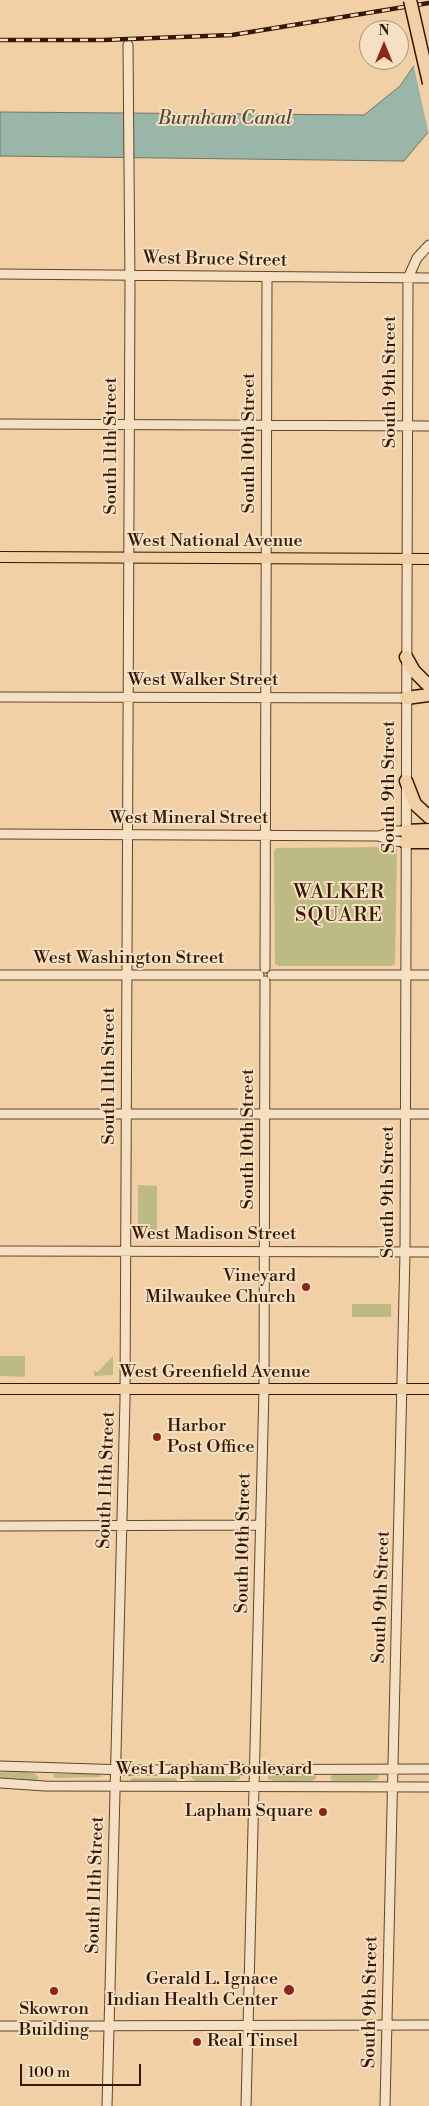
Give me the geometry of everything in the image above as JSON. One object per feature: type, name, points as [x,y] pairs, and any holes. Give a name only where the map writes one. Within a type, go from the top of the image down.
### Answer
[{"type":"highway","points":[[410,0],[429,83]]},
{"type":"highway","points":[[406,657],[414,671],[429,686]]},
{"type":"highway","points":[[406,698],[429,695]]},
{"type":"highway","points":[[406,698],[429,700]]},
{"type":"highway","points":[[406,781],[415,804],[429,817]]},
{"type":"highway","points":[[406,836],[429,830]]},
{"type":"highway","points":[[406,836],[429,842]]},
{"type":"main road","name":"West National Avenue","points":[[0,557],[429,559]]},
{"type":"main road","name":"West Greenfield Avenue","points":[[0,1389],[429,1389]]},
{"type":"street","name":"South 11th Street","points":[[107,2106],[125,1389],[130,276],[128,45]]},
{"type":"street","points":[[408,278],[417,258],[429,245]]},
{"type":"street","name":"West Bruce Street","points":[[0,274],[267,278],[429,278]]},
{"type":"street","name":"South 10th Street","points":[[246,2106],[264,1389],[267,278]]},
{"type":"street","name":"South 9th Street","points":[[385,2106],[405,1252],[404,975],[408,278]]},
{"type":"street","points":[[0,424],[429,426]]},
{"type":"street","name":"West Walker Street","points":[[0,697],[406,698]]},
{"type":"street","name":"West Mineral Street","points":[[0,834],[378,836],[394,831],[406,836]]},
{"type":"street","name":"West Washington Street","points":[[0,975],[429,975]]},
{"type":"street","points":[[0,1114],[429,1114]]},
{"type":"street","name":"West Madison Street","points":[[0,1251],[429,1252]]},
{"type":"street","points":[[0,1526],[261,1525]]},
{"type":"street","name":"West Lapham Boulevard","points":[[0,1766],[116,1770],[429,1769]]},
{"type":"street","name":"West Lapham Boulevard","points":[[0,1783],[44,1786],[429,1787]]},
{"type":"street","points":[[0,2026],[429,2025]]},
{"type":"shaded area","points":[[392,847],[397,850],[395,964],[391,966],[279,966],[275,964],[274,851],[276,848]]},
{"type":"shaded area","points":[[138,1185],[157,1186],[157,1238],[139,1238],[138,1236]]},
{"type":"shaded area","points":[[352,1304],[391,1304],[391,1317],[352,1317]]},
{"type":"shaded area","points":[[0,1356],[25,1356],[25,1377],[0,1376]]},
{"type":"shaded area","points":[[113,1356],[113,1375],[94,1376],[94,1371],[98,1372]]},
{"type":"shaded area","points":[[0,1772],[35,1773],[39,1778],[35,1781],[0,1778]]},
{"type":"shaded area","points":[[276,1773],[313,1773],[317,1778],[312,1781],[275,1781],[268,1779],[268,1775]]},
{"type":"shaded area","points":[[370,1773],[379,1775],[378,1779],[370,1781],[333,1781],[330,1778],[332,1774]]},
{"type":"shaded area","points":[[97,1774],[101,1775],[101,1777],[55,1778],[53,1775]]},
{"type":"shaded area","points":[[194,1774],[234,1774],[240,1775],[240,1779],[231,1782],[196,1781],[191,1777]]},
{"type":"shaded area","points":[[131,1778],[175,1778],[177,1781],[131,1781]]},
{"type":"water","name":"Burnham Canal","points":[[429,44],[429,131],[404,161],[0,156],[0,112],[364,115],[400,86]]},
{"type":"pier","points":[[429,42],[429,135],[413,63]]},
{"type":"railway","points":[[0,40],[103,40],[232,35],[429,3]]},
{"type":"place","name":"Vineyard Milwaukee Church","points":[[306,1287]]},
{"type":"place","name":"Harbor Post Office","points":[[157,1437]]},
{"type":"place","name":"Lapham Square","points":[[323,1812]]},
{"type":"place","name":"Gerald L. Ignace Indian Health Center","points":[[289,1990]]},
{"type":"place","name":"Skowron Building","points":[[54,1991]]},
{"type":"place","name":"Real Tinsel","points":[[197,2042]]},
{"type":"district","name":"WALKER SQUARE","points":[[339,904]]}]
